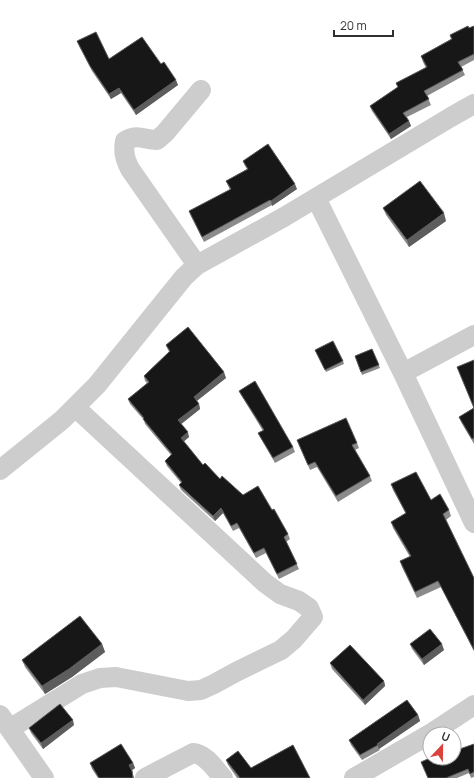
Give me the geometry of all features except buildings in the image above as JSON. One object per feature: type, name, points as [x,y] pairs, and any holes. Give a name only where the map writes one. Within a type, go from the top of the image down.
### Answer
[{"type":"street","points":[[197,265],[130,169],[125,159],[123,150],[125,141],[133,136],[139,136],[149,140],[157,140],[201,90]]},
{"type":"street","points":[[0,470],[62,420],[97,385],[172,292],[197,265],[284,217],[474,104]]},
{"type":"street","points":[[316,198],[403,373],[474,523]]},
{"type":"street","points":[[403,373],[474,335]]},
{"type":"street","points":[[37,776],[5,722],[82,684],[100,678],[116,677],[188,691],[201,690],[281,650],[294,639],[313,617],[309,608],[298,601],[280,594],[266,583],[75,407]]},
{"type":"street","points":[[442,726],[474,705]]},
{"type":"street","points":[[354,778],[422,739]]},
{"type":"street","points":[[146,778],[192,753],[205,758],[223,778]]}]
